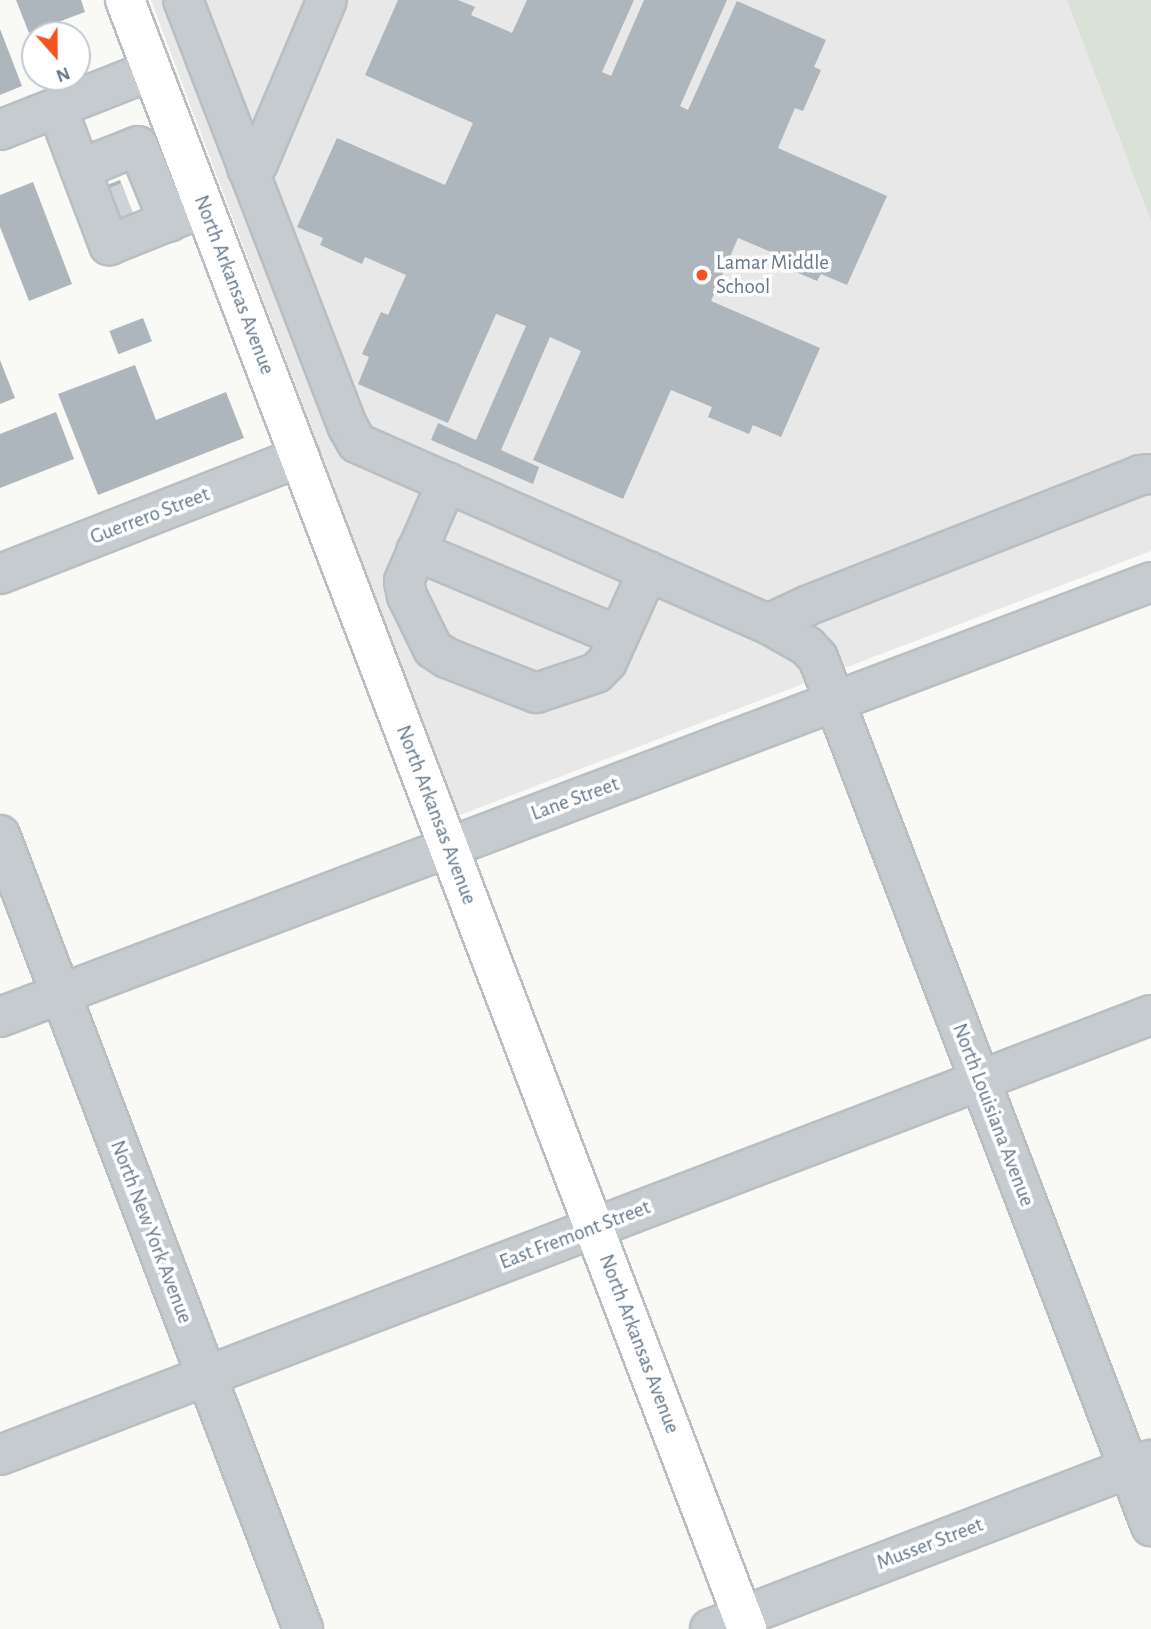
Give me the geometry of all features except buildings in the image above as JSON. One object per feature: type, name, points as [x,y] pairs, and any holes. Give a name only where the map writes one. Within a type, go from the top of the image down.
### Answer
[{"type":"main road","name":"North Arkansas Avenue","points":[[125,0],[594,1228],[733,1625]]},
{"type":"street","name":"North Louisiana Avenue","points":[[183,0],[348,427],[357,443],[768,624],[807,646],[818,658],[980,1080],[1140,1464],[1151,1526]]},
{"type":"street","points":[[247,168],[258,163],[327,0]]},
{"type":"street","points":[[0,130],[152,70]]},
{"type":"street","points":[[57,108],[80,169],[131,208],[204,207]]},
{"type":"street","points":[[80,169],[175,131]]},
{"type":"street","points":[[131,208],[138,146]]},
{"type":"street","name":"Guerrero Street","points":[[0,574],[300,457]]},
{"type":"street","points":[[768,624],[809,605],[1127,480],[1151,474]]},
{"type":"street","points":[[447,482],[404,581],[407,596],[433,649],[447,658],[536,693],[596,673],[607,662],[648,571]]},
{"type":"street","points":[[416,551],[618,636]]},
{"type":"street","name":"Lane Street","points":[[0,1017],[1151,582]]},
{"type":"street","name":"North New York Avenue","points":[[0,835],[303,1629]]},
{"type":"street","name":"East Fremont Street","points":[[0,1455],[1151,1015]]},
{"type":"street","name":"Musser Street","points":[[733,1625],[1140,1464]]},
{"type":"shaded area","name":"Lamar Middle School","points":[[151,0],[1151,0],[1151,551],[457,816]]},
{"type":"shaded area","points":[[1067,0],[1151,0],[1151,221]]},
{"type":"tunnel","points":[[103,211],[128,201]]},
{"type":"place","name":"Lamar Middle School","points":[[702,275]]}]
